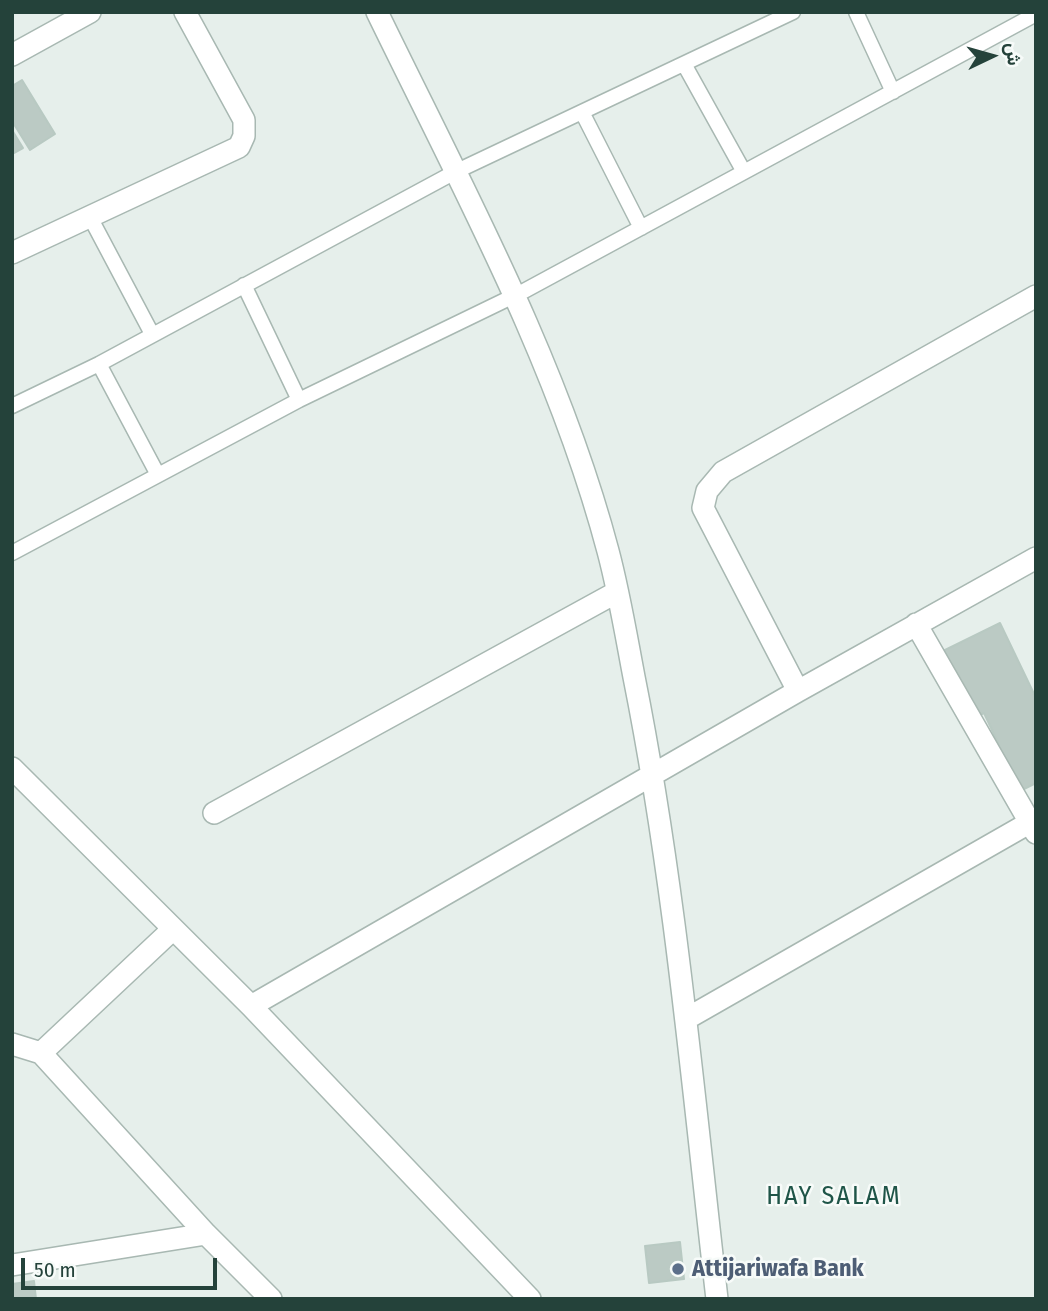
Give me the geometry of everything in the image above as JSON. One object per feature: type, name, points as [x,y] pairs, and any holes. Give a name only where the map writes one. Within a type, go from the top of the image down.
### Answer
[{"type":"street","points":[[12,55],[90,12]]},
{"type":"street","points":[[12,253],[239,147],[244,136],[244,120],[185,12]]},
{"type":"street","points":[[377,12],[514,296],[552,384],[586,481],[617,592],[654,776],[686,1019],[717,1299]]},
{"type":"street","points":[[798,691],[703,508],[707,491],[723,472],[1036,296]]},
{"type":"street","points":[[251,1006],[798,691],[1036,558]]},
{"type":"street","points":[[214,813],[617,592]]},
{"type":"street","points":[[686,1019],[1033,825],[916,624]]},
{"type":"street","points":[[12,768],[251,1006],[530,1299]]},
{"type":"street","points":[[41,1053],[172,930]]},
{"type":"street","points":[[12,1044],[41,1053],[206,1234],[271,1299]]},
{"type":"street","points":[[12,1265],[206,1234]]},
{"type":"lane","points":[[12,406],[99,364],[455,172],[793,12]]},
{"type":"lane","points":[[856,12],[893,92]]},
{"type":"lane","points":[[12,553],[299,400],[514,296],[1036,14]]},
{"type":"lane","points":[[684,64],[744,172]]},
{"type":"lane","points":[[582,112],[640,228]]},
{"type":"lane","points":[[90,217],[152,334]]},
{"type":"lane","points":[[244,285],[299,400]]},
{"type":"lane","points":[[99,364],[158,475]]},
{"type":"building","points":[[22,80],[55,134],[30,150],[12,121],[12,86]]},
{"type":"building","points":[[12,130],[23,148],[12,154]]},
{"type":"building","points":[[1000,623],[1036,698],[1036,783],[1018,792],[994,745],[998,743],[984,713],[976,717],[943,651]]},
{"type":"building","points":[[680,1242],[684,1279],[649,1283],[645,1246]]},
{"type":"building","points":[[34,1281],[36,1299],[12,1299],[12,1284]]},
{"type":"place","name":"Attijariwafa Bank","points":[[678,1269]]},
{"type":"district","name":"HAY SALAM","points":[[834,1197]]}]
